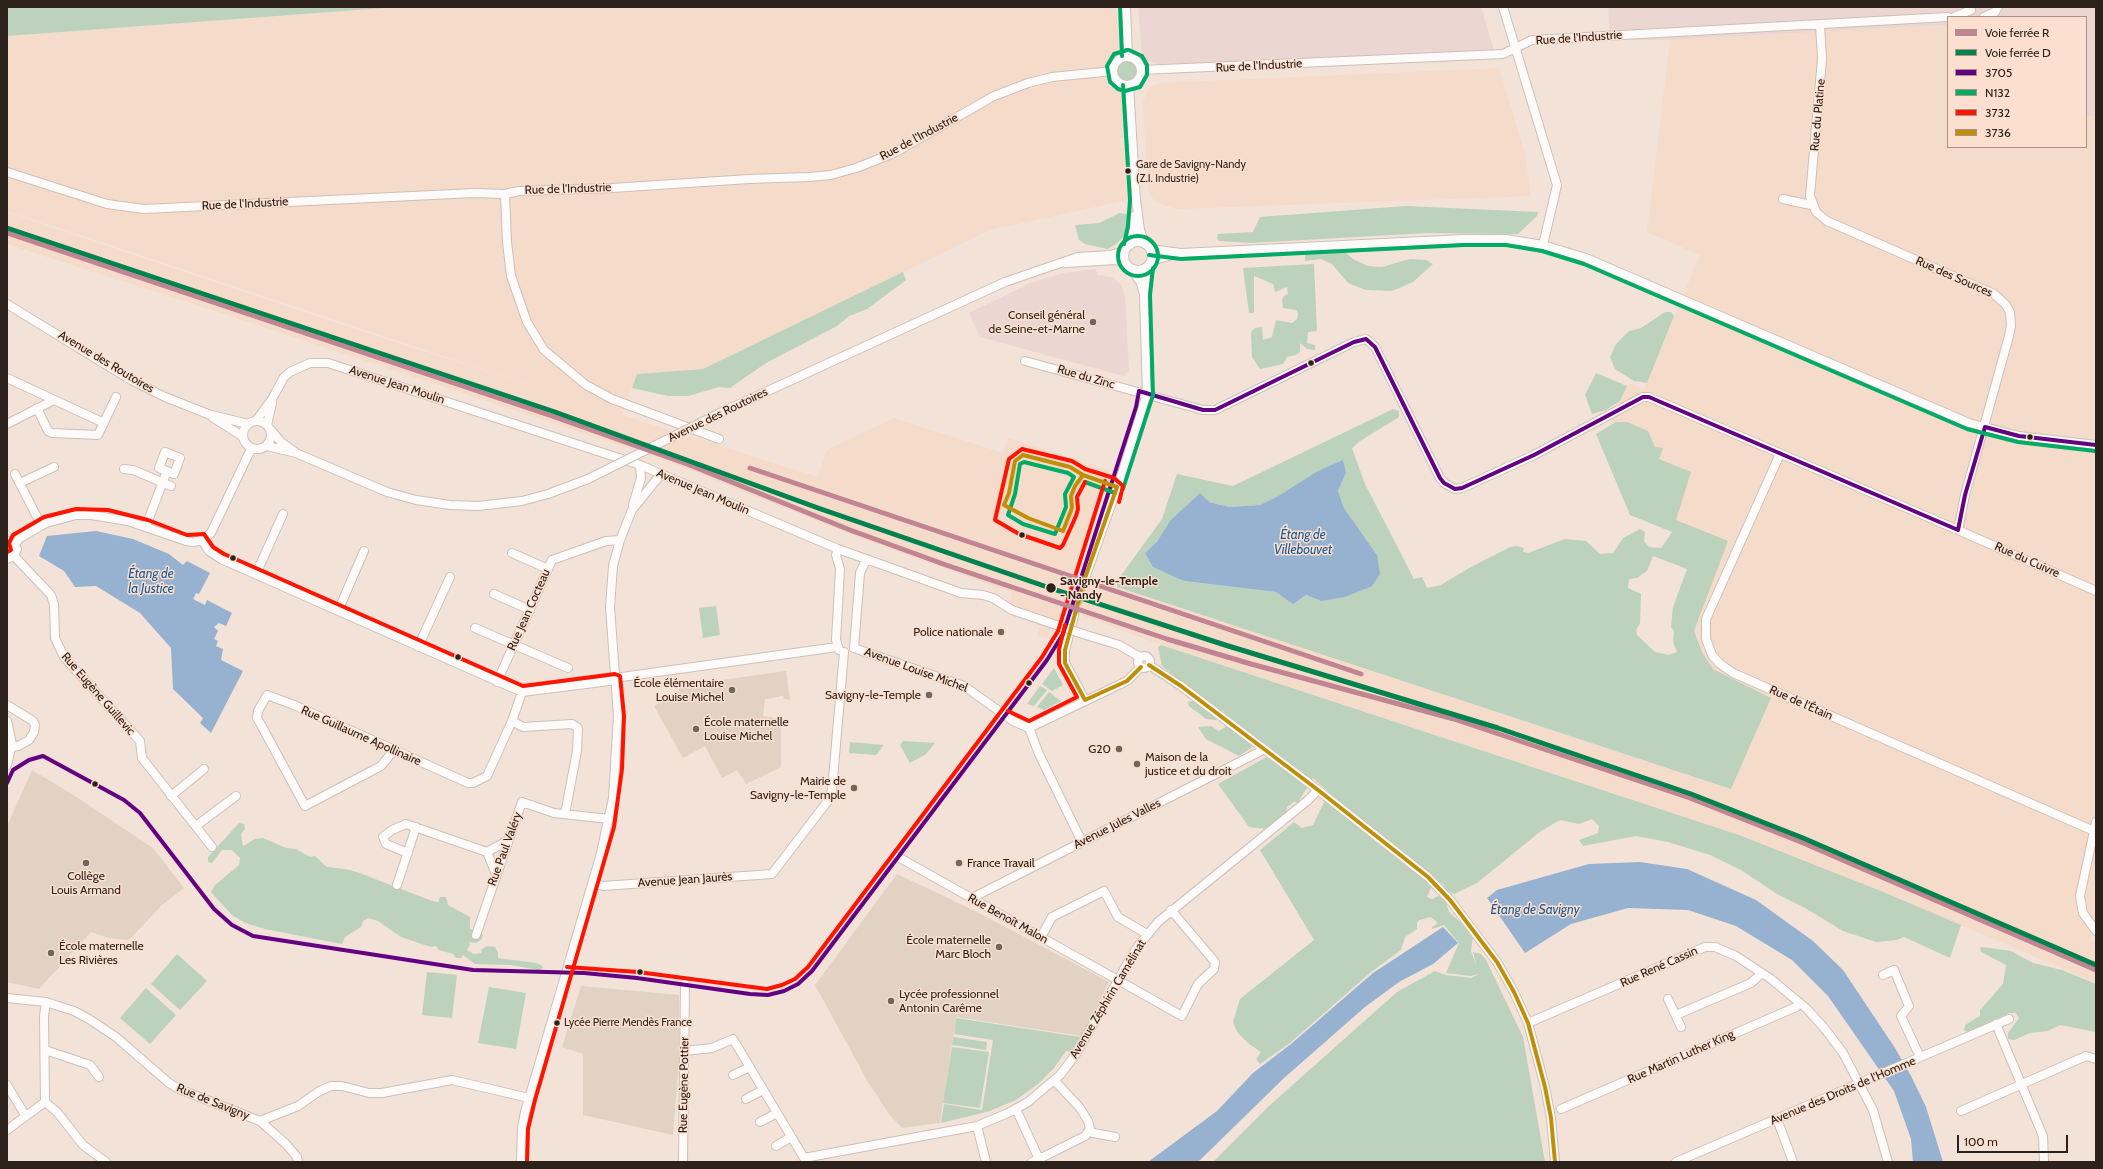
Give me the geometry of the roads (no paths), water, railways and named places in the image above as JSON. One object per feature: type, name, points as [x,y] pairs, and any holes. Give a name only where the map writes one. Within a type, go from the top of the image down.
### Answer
[{"type":"street","points":[[1126,7],[1128,56]]},
{"type":"street","points":[[1503,7],[1557,186],[1543,245]]},
{"type":"street","points":[[1985,16],[1995,12],[1998,7]]},
{"type":"street","points":[[1956,16],[1970,9],[1976,15],[1980,16]]},
{"type":"street","name":"Rue de l'Industrie","points":[[1141,70],[1504,54],[1532,40],[1947,18]]},
{"type":"street","name":"Rue du Platine","points":[[1812,204],[1810,196],[1822,59],[1820,25]]},
{"type":"street","points":[[1128,56],[1137,60],[1141,70],[1138,80],[1129,85],[1118,82],[1113,71],[1118,59],[1128,56]]},
{"type":"street","name":"Rue de l'Industrie","points":[[7,172],[107,204],[144,209],[474,193],[505,194],[519,190],[612,188],[831,175],[856,168],[894,153],[994,96],[1028,83],[1052,77],[1113,71]]},
{"type":"street","points":[[1085,578],[1120,480],[1147,394],[1144,295],[1149,264],[1148,246],[1140,230],[1136,200],[1129,85]]},
{"type":"street","points":[[505,194],[507,242],[511,273],[527,322],[536,339],[551,357],[575,376],[612,399],[719,439]]},
{"type":"street","points":[[1783,199],[1812,204]]},
{"type":"street","points":[[1136,200],[1134,226],[1127,248],[1128,265],[1141,283],[1144,295]]},
{"type":"street","name":"Rue des Sources","points":[[1812,204],[1816,212],[1827,221],[1994,294],[2006,304],[2010,312],[2011,326],[1965,495],[1958,530]]},
{"type":"street","points":[[1127,248],[1138,242],[1148,246],[1181,253],[1464,239],[1506,240],[1543,245],[1586,258],[1950,416],[2019,436],[2096,446]]},
{"type":"street","name":"Avenue des Routoires","points":[[208,414],[242,436],[245,444],[251,448],[259,450],[267,446],[296,453],[388,492],[416,500],[450,505],[478,506],[522,501],[548,494],[588,479],[722,412],[1005,282],[1078,257],[1110,254],[1127,248]]},
{"type":"street","points":[[1128,265],[1139,270],[1149,264],[1181,253]]},
{"type":"street","name":"Avenue des Routoires","points":[[1064,263],[1077,264],[1115,260],[1128,265]]},
{"type":"street","name":"Avenue des Routoires","points":[[7,304],[131,380],[165,397],[208,414],[248,424]]},
{"type":"street","name":"Rue du Zinc","points":[[1025,361],[1203,410],[1215,410],[1354,342],[1366,339],[1375,347],[1440,478]]},
{"type":"street","name":"Avenue Jean Moulin","points":[[272,399],[280,384],[290,372],[310,363],[323,362],[640,465],[866,560],[961,593],[988,596],[998,600],[1012,610],[1119,645],[1140,657],[1144,656],[1148,658],[1145,666]]},
{"type":"street","points":[[7,378],[104,423]]},
{"type":"street","points":[[37,408],[48,431],[52,433],[98,435],[116,397]]},
{"type":"street","name":"Rue du Cuivre","points":[[1440,478],[1450,487],[1455,489],[1462,488],[1534,455],[1643,398],[1649,397],[2096,591]]},
{"type":"street","points":[[242,436],[248,424],[256,421],[272,399]]},
{"type":"street","points":[[267,446],[271,439],[269,428],[272,399]]},
{"type":"street","points":[[7,424],[54,400]]},
{"type":"street","name":"Avenue des Routoires","points":[[256,421],[269,428],[281,442],[296,453]]},
{"type":"street","points":[[11,558],[17,549],[11,542],[41,525],[60,518],[91,515],[107,516],[146,526],[186,541],[193,542],[202,540],[211,532],[251,448]]},
{"type":"street","name":"Rue de l'Étain","points":[[1780,454],[1706,619],[1706,639],[1712,655],[1718,663],[1733,673],[2094,832]]},
{"type":"street","points":[[521,1162],[522,1128],[529,1098],[593,883],[609,819],[616,770],[618,716],[610,607],[613,566],[620,540],[632,510],[640,478],[640,465]]},
{"type":"street","points":[[20,484],[54,467]]},
{"type":"street","points":[[124,469],[133,470],[167,484]]},
{"type":"street","points":[[146,526],[167,484],[167,471]]},
{"type":"street","points":[[15,474],[41,525]]},
{"type":"street","points":[[632,510],[661,474]]},
{"type":"street","points":[[256,574],[283,514]]},
{"type":"street","points":[[202,540],[209,551],[214,555],[522,692],[616,680],[622,677],[836,647],[844,652],[849,652],[854,648],[860,573],[866,560]]},
{"type":"street","name":"Rue Jean Cocteau","points":[[497,682],[552,560],[606,541],[620,540]]},
{"type":"street","points":[[836,647],[840,569],[836,555],[838,549]]},
{"type":"street","points":[[338,611],[364,551]]},
{"type":"street","points":[[512,553],[548,569]]},
{"type":"street","name":"Rue Eugène Guillevic","points":[[11,558],[51,595],[54,605],[55,638],[64,657],[140,742],[142,758],[212,847]]},
{"type":"street","points":[[418,647],[450,577]]},
{"type":"street","points":[[494,594],[530,610]]},
{"type":"street","points":[[1074,616],[1065,650],[1066,663],[1085,700]]},
{"type":"street","points":[[475,628],[568,668]]},
{"type":"street","name":"Avenue Louise Michel","points":[[854,648],[964,686],[1013,721],[1029,728]]},
{"type":"street","name":"Avenue Jean Jaurès","points":[[593,883],[603,886],[772,874],[830,798],[832,790],[844,652]]},
{"type":"street","points":[[1082,842],[1039,754],[1029,728],[1127,681],[1145,666],[1180,686],[1318,790],[1428,877],[1450,900],[1497,962],[1514,992],[1528,1023],[1545,1087],[1551,1118],[1555,1162]]},
{"type":"street","name":"Rue Guillaume Apollinaire","points":[[394,750],[381,766],[305,806],[257,718],[267,695],[394,750],[468,783],[473,783],[487,776],[512,721],[522,692]]},
{"type":"street","points":[[7,705],[33,721],[35,725],[34,732],[29,740],[18,746],[11,747]]},
{"type":"street","points":[[7,721],[11,733],[11,747],[7,765]]},
{"type":"street","points":[[512,721],[523,727],[572,724],[578,728],[577,751],[565,814]]},
{"type":"street","name":"Avenue Jules Valles","points":[[972,898],[1263,750]]},
{"type":"street","points":[[171,796],[204,769]]},
{"type":"street","name":"Avenue Zéphirin Camélinat","points":[[802,1160],[892,1141],[977,1126],[1016,1109],[1041,1092],[1054,1080],[1076,1054],[1147,934],[1171,910],[1307,801],[1318,790]]},
{"type":"street","points":[[196,826],[236,796]]},
{"type":"street","name":"Rue Paul Valéry","points":[[476,935],[507,841],[522,802],[554,813],[609,819]]},
{"type":"street","points":[[2096,822],[2080,896],[2083,913],[2096,931]]},
{"type":"street","points":[[408,853],[386,844],[383,837],[392,830],[406,824],[487,852],[507,841]]},
{"type":"street","points":[[397,885],[416,827]]},
{"type":"street","points":[[487,852],[496,874]]},
{"type":"street","name":"Rue Benoît Malon","points":[[898,857],[1182,1016],[1198,984],[1214,969],[1215,962],[1171,910]]},
{"type":"street","points":[[1041,937],[1052,917],[1104,892],[1118,917],[1147,934]]},
{"type":"street","name":"Rue René Cassin","points":[[1528,1023],[1705,947],[1715,947],[1726,951],[1762,972],[1800,1003],[1825,1029],[1843,1053],[1873,1110],[1888,1162]]},
{"type":"street","points":[[1883,976],[1894,970],[1909,1006],[1901,1016],[1920,1058]]},
{"type":"street","points":[[1676,1015],[1751,983],[1762,972]]},
{"type":"street","name":"Rue Eugène Pottier","points":[[683,1162],[685,984]]},
{"type":"street","name":"Rue de Savigny","points":[[7,998],[46,1002],[90,1019],[116,1038],[169,1083],[179,1089],[260,1121],[298,1106],[318,1092],[331,1086],[342,1086],[369,1093],[382,1093],[452,1080],[529,1098]]},
{"type":"street","points":[[1668,999],[1681,1026]]},
{"type":"street","points":[[45,1102],[44,1016],[46,1002]]},
{"type":"street","name":"Rue Martin Luther King","points":[[1561,1110],[1796,1007],[1800,1003]]},
{"type":"street","name":"Avenue des Droits de l'Homme","points":[[1676,1162],[2010,1019]]},
{"type":"street","points":[[1996,1024],[2043,1136],[2044,1162]]},
{"type":"street","points":[[684,1051],[712,1048],[733,1039],[791,1137],[802,1160]]},
{"type":"street","points":[[45,1050],[90,1064],[98,1077]]},
{"type":"street","points":[[1961,1111],[2086,1056],[2096,1059]]},
{"type":"street","points":[[733,1075],[750,1067]]},
{"type":"street","points":[[1054,1080],[1080,1108],[1088,1121],[1088,1132]]},
{"type":"street","points":[[7,1085],[25,1116]]},
{"type":"street","points":[[746,1099],[763,1090]]},
{"type":"street","points":[[7,1130],[45,1102]]},
{"type":"street","points":[[45,1102],[57,1112],[83,1145],[106,1162]]},
{"type":"street","points":[[1016,1109],[1036,1161],[1088,1132],[1115,1137]]},
{"type":"street","points":[[760,1122],[777,1113]]},
{"type":"street","points":[[1777,1119],[1793,1162]]},
{"type":"street","points":[[260,1121],[286,1144],[297,1157],[298,1162]]},
{"type":"street","points":[[977,1126],[986,1162]]},
{"type":"street","points":[[776,1146],[791,1137]]},
{"type":"water","name":"Étang de Villebouvet","points":[[1343,460],[1346,473],[1338,491],[1344,508],[1377,555],[1380,574],[1372,586],[1345,597],[1321,601],[1306,595],[1293,604],[1276,592],[1184,581],[1153,567],[1145,553],[1157,542],[1170,521],[1200,493],[1209,502],[1229,507],[1260,505],[1280,495],[1318,471]]},
{"type":"water","name":"Étang de la Justice","points":[[96,531],[133,539],[169,554],[183,565],[187,561],[210,573],[199,594],[196,593],[193,599],[205,605],[207,600],[232,613],[226,626],[219,623],[214,627],[218,631],[214,639],[218,641],[216,646],[223,649],[221,660],[243,671],[211,733],[200,723],[203,718],[173,689],[171,648],[140,613],[96,586],[75,587],[64,571],[39,556],[47,536]]},
{"type":"water","name":"Étang de Savigny","points":[[1640,862],[1687,869],[1756,900],[1813,941],[1843,970],[1895,1048],[1911,1076],[1926,1107],[1943,1162],[1913,1162],[1911,1139],[1894,1091],[1828,996],[1792,960],[1736,926],[1688,910],[1628,908],[1571,924],[1525,953],[1487,898],[1497,890],[1589,864]]},
{"type":"water","points":[[1443,927],[1458,943],[1433,964],[1399,982],[1365,1007],[1284,1078],[1198,1162],[1148,1162],[1217,1111],[1253,1073],[1291,1044],[1373,973]]},
{"type":"tunnel","points":[[1074,616],[1085,578]]},
{"type":"rail line","name":"D","points":[[7,228],[555,412],[818,508],[1050,588],[1225,645],[1498,728],[1691,794],[1803,838],[2096,965]]},
{"type":"rail line","name":"R","points":[[7,233],[552,416],[687,464],[850,530],[946,565],[1167,639],[1251,664],[1454,719],[1690,798],[1801,842],[2096,970]]},
{"type":"rail line","name":"R","points":[[750,468],[1361,674]]},
{"type":"place","name":"Gare de Savigny-Nandy (Z.I. Industrie)","points":[[1128,171]]},
{"type":"place","name":"Conseil général de Seine-et-Marne","points":[[1093,322]]},
{"type":"place","name":"Savigny-le-Temple - Nandy","points":[[1051,588]]},
{"type":"place","name":"Police nationale","points":[[1001,632]]},
{"type":"place","name":"École élémentaire Louise Michel","points":[[732,690]]},
{"type":"place","name":"Savigny-le-Temple","points":[[929,695]]},
{"type":"place","name":"École maternelle Louise Michel","points":[[696,729]]},
{"type":"place","name":"G20","points":[[1119,749]]},
{"type":"place","name":"Maison de la justice et du droit","points":[[1137,764]]},
{"type":"place","name":"Mairie de Savigny-le-Temple","points":[[854,788]]},
{"type":"place","name":"Collège Louis Armand","points":[[86,863]]},
{"type":"place","name":"France Travail","points":[[959,863]]},
{"type":"place","name":"École maternelle Marc Bloch","points":[[999,947]]},
{"type":"place","name":"École maternelle Les Rivières","points":[[51,953]]},
{"type":"place","name":"Lycée professionnel Antonin Carême","points":[[891,1001]]},
{"type":"place","name":"Lycée Pierre Mendès France","points":[[557,1023]]}]
